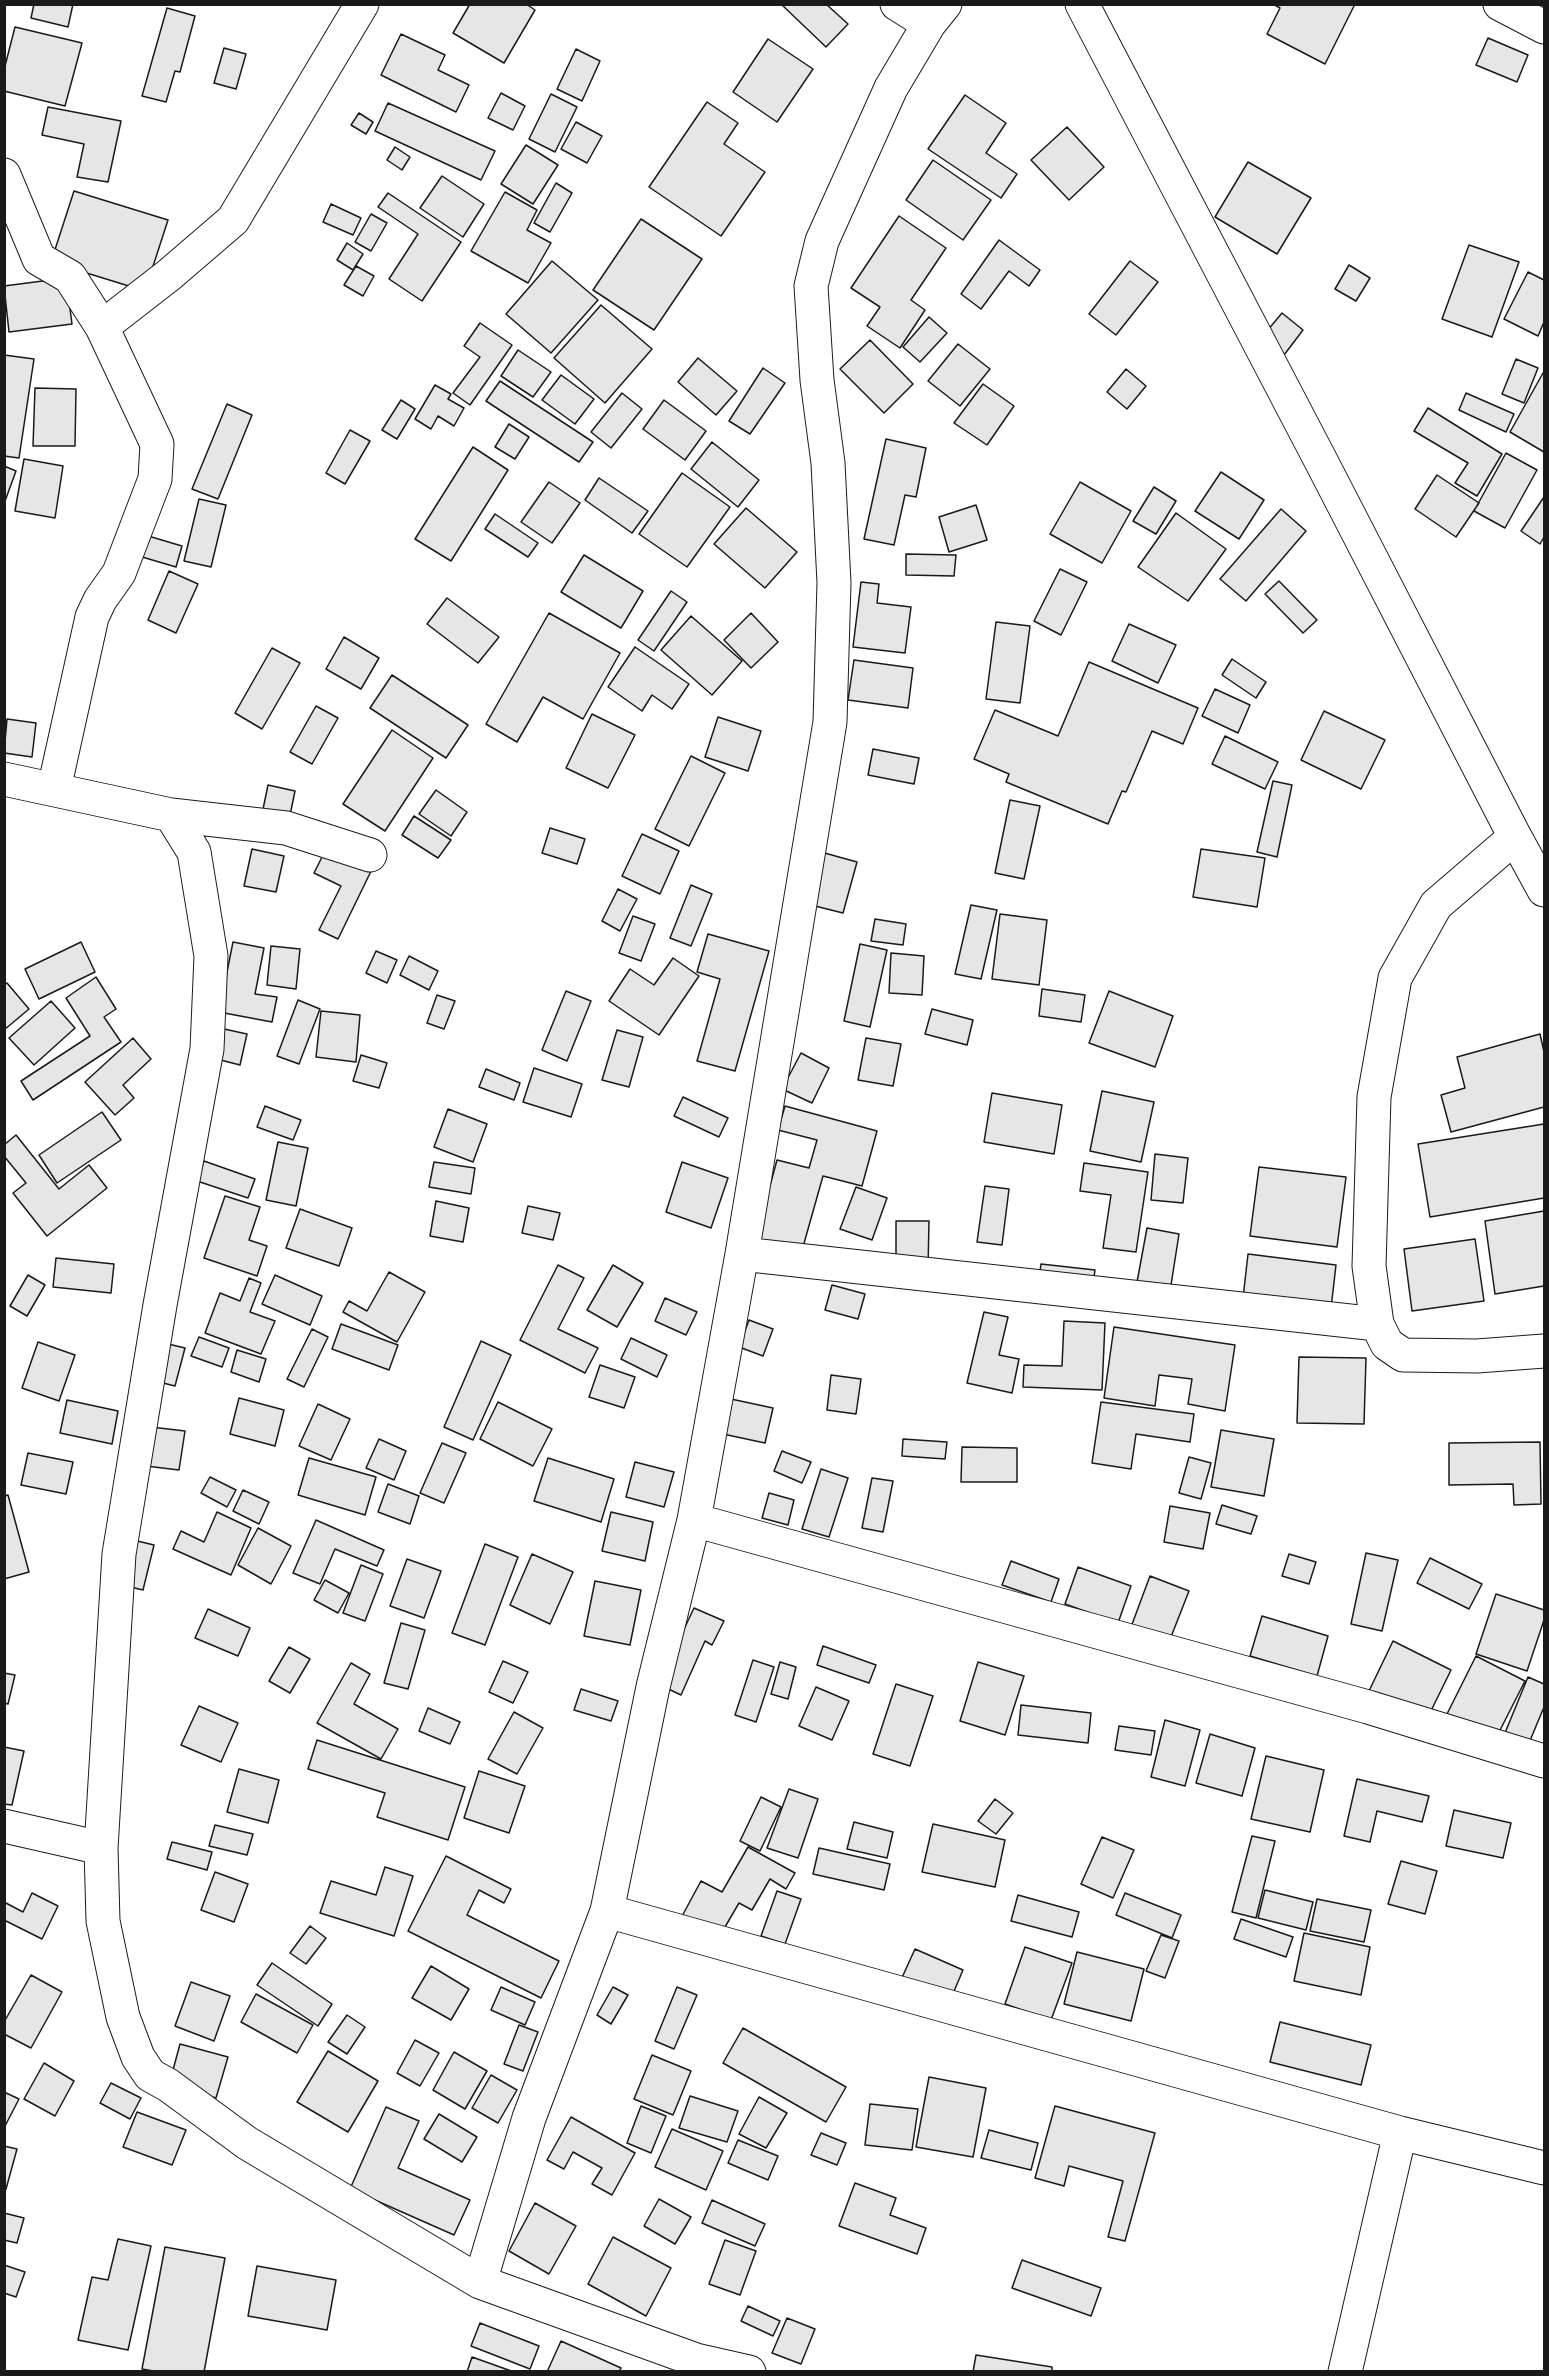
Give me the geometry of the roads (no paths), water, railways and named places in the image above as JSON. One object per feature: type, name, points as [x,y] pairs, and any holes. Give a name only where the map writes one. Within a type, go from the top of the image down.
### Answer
[{"type":"street","points":[[102,327],[169,275],[233,220],[362,4]]},
{"type":"street","points":[[480,2282],[529,2118],[608,1911],[653,1687],[694,1520],[742,1254],[830,722],[834,583],[828,463],[817,380],[811,286],[822,241],[891,88],[937,14],[897,4]]},
{"type":"street","points":[[1082,4],[1515,837],[1545,890]]},
{"type":"street","points":[[1500,4],[1545,27]]},
{"type":"street","points":[[4,175],[39,259],[70,277],[102,327],[157,444],[155,479],[119,573],[100,600],[93,617],[54,789]]},
{"type":"street","points":[[4,779],[171,815],[286,828],[370,855]]},
{"type":"street","points":[[171,815],[194,852],[211,956],[207,1049],[160,1305],[119,1554],[101,1848],[103,1921],[123,2017],[138,2057],[150,2075],[168,2085],[247,2143],[480,2282],[696,2360],[749,2372]]},
{"type":"street","points":[[1515,837],[1436,905],[1395,978],[1374,1097],[1369,1266],[1377,1324],[1387,1344],[1403,1355],[1477,1356],[1545,1351]]},
{"type":"street","points":[[742,1254],[1377,1324]]},
{"type":"street","points":[[694,1520],[1368,1707],[1545,1761]]},
{"type":"street","points":[[4,1826],[101,1848]]},
{"type":"street","points":[[608,1911],[1400,2133],[1545,2168]]},
{"type":"street","points":[[1345,2372],[1400,2133]]}]
